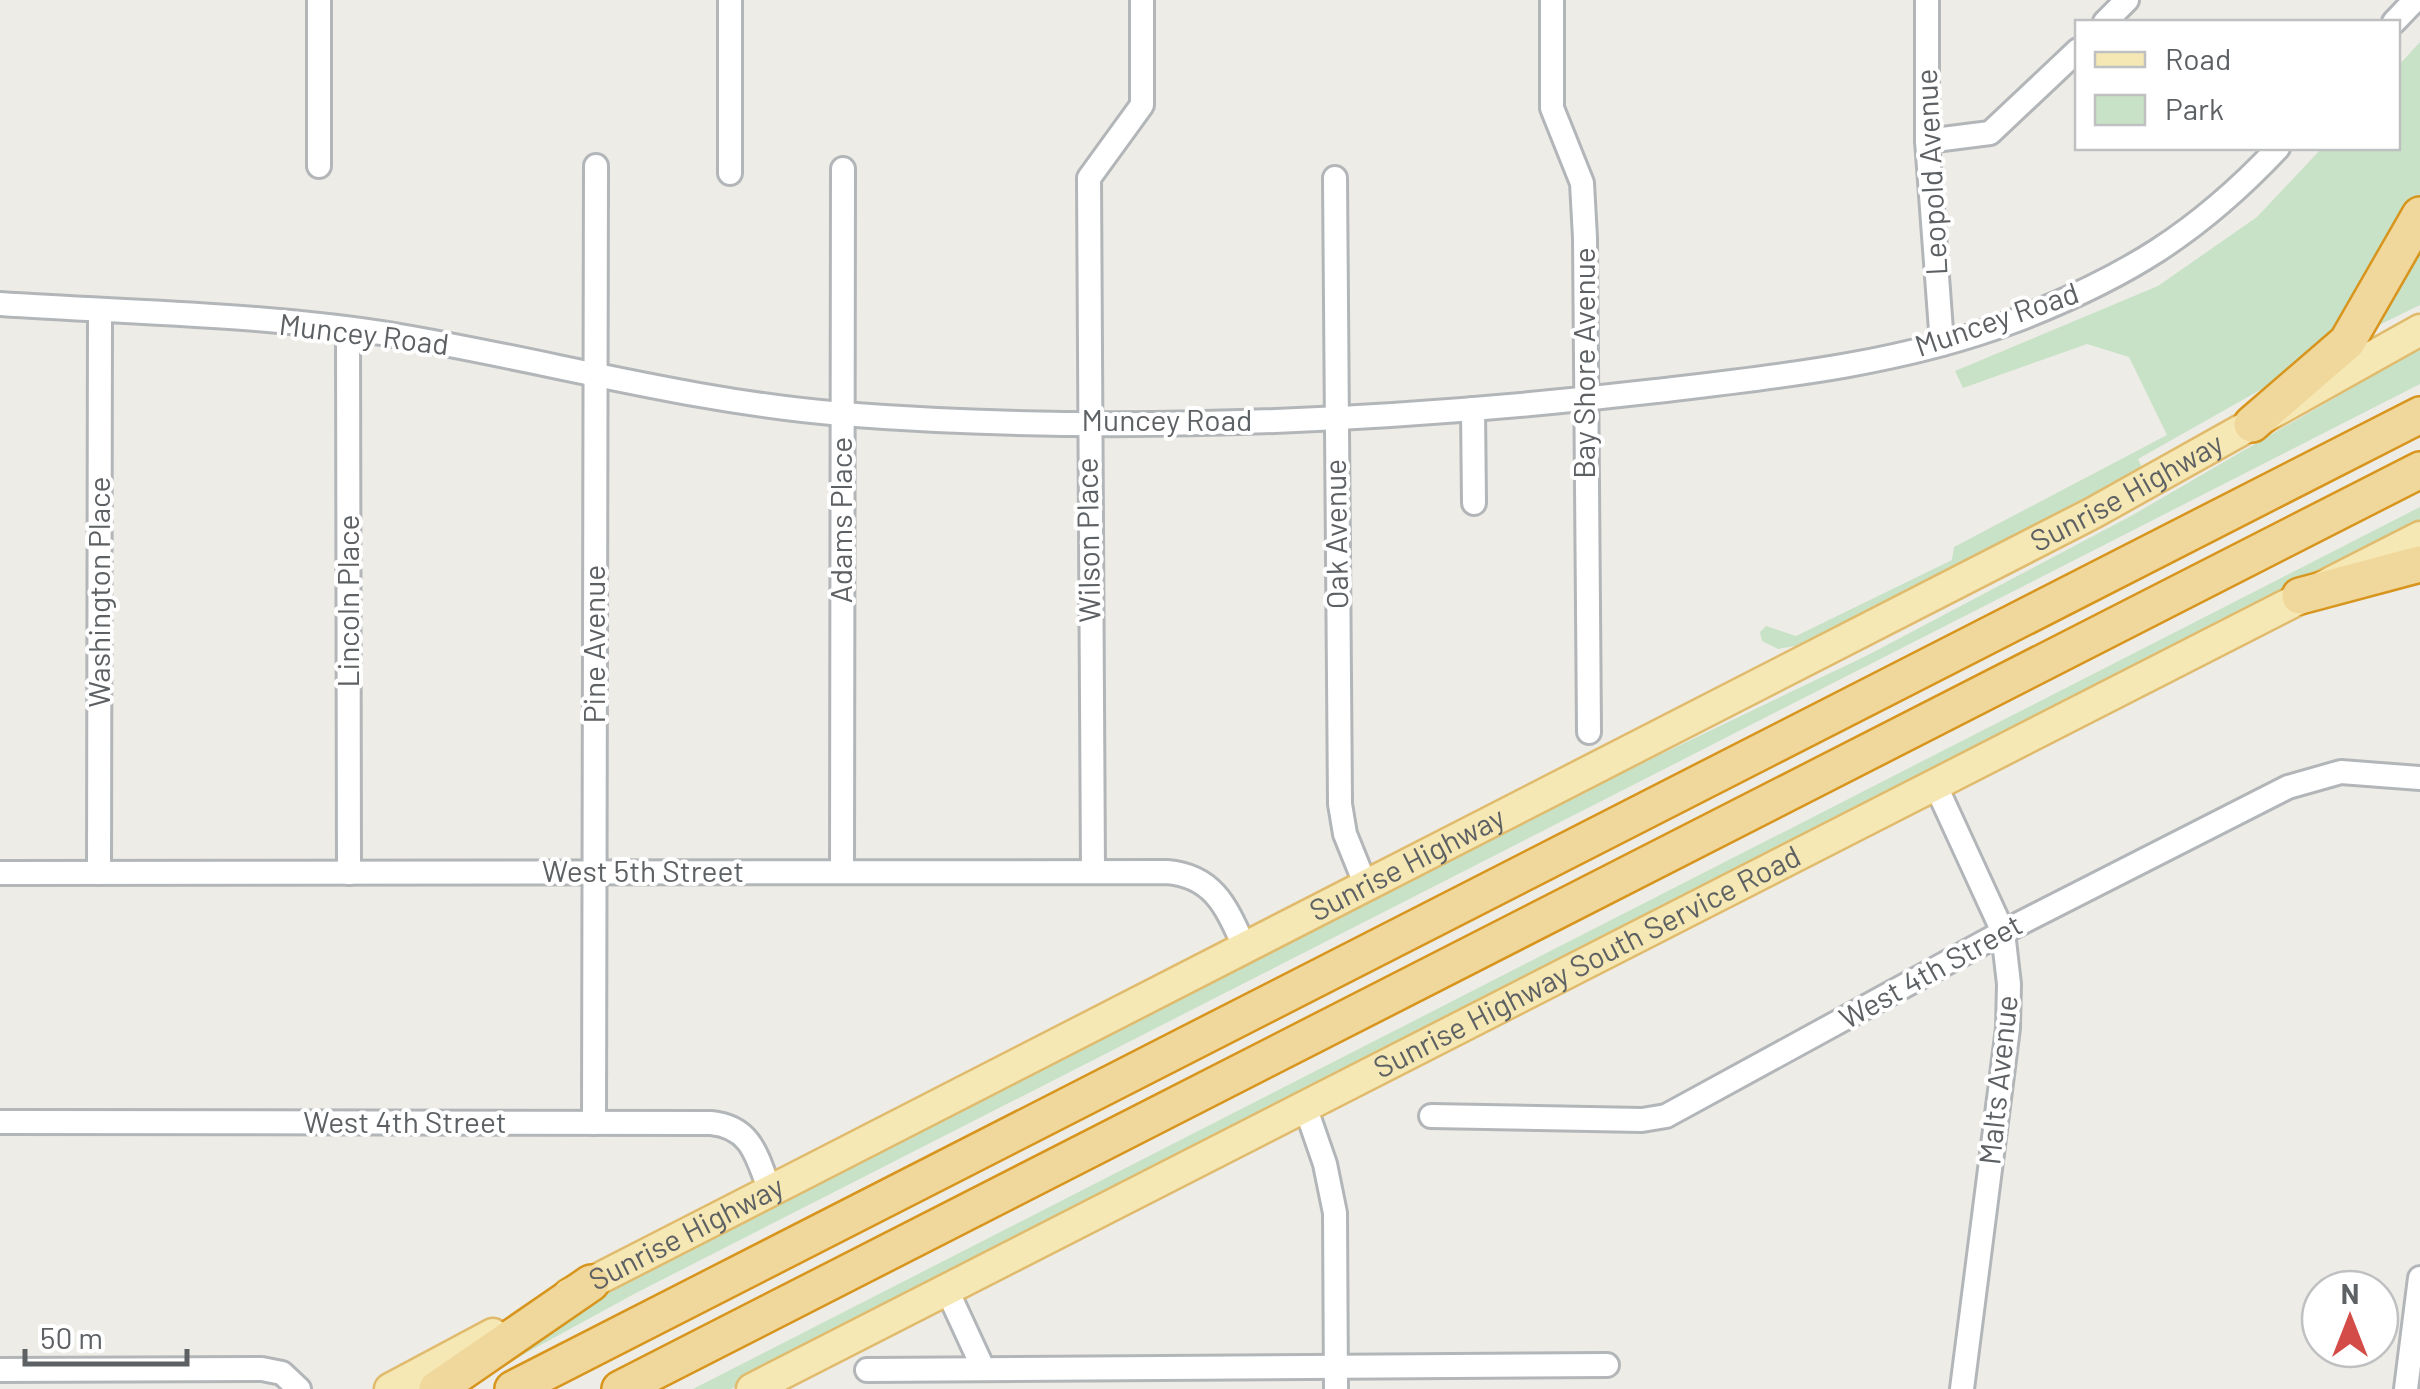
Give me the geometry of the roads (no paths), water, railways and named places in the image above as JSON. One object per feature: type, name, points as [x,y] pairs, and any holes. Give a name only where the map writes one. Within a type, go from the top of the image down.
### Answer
[{"type":"highway","points":[[2252,424],[2347,342],[2420,215]]},
{"type":"highway","name":"Sunrise Highway","points":[[513,1389],[2420,415]]},
{"type":"highway","points":[[620,1389],[2420,470]]},
{"type":"highway","points":[[2300,596],[2420,564]]},
{"type":"highway","points":[[437,1389],[591,1283]]},
{"type":"main road","name":"Sunrise Highway","points":[[390,1389],[2093,514],[2420,330]]},
{"type":"main road","name":"Sunrise Highway South Service Road","points":[[752,1389],[2420,537]]},
{"type":"street","points":[[318,0],[319,166]]},
{"type":"street","points":[[730,0],[730,173]]},
{"type":"street","name":"Wilson Place","points":[[1093,872],[1089,178],[1142,105],[1142,0]]},
{"type":"street","name":"Bay Shore Avenue","points":[[1552,0],[1552,108],[1582,183],[1589,732]]},
{"type":"street","name":"Leopold Avenue","points":[[1927,0],[1927,141],[1942,344]]},
{"type":"street","points":[[2107,20],[2127,0]]},
{"type":"street","points":[[2396,20],[2414,0]]},
{"type":"street","points":[[1927,141],[1990,133],[2075,53]]},
{"type":"street","name":"Muncey Road","points":[[0,304],[348,329],[594,376],[842,414],[1088,422],[1335,419],[1584,399],[1809,371],[1942,344],[2031,314],[2158,253],[2199,225],[2276,150]]},
{"type":"street","name":"Pine Avenue","points":[[594,1122],[596,166]]},
{"type":"street","name":"Adams Place","points":[[842,872],[843,169]]},
{"type":"street","name":"Oak Avenue","points":[[1335,178],[1340,804],[1345,834],[1366,886]]},
{"type":"street","name":"Washington Place","points":[[99,873],[100,311]]},
{"type":"street","name":"Lincoln Place","points":[[348,329],[349,872]]},
{"type":"street","points":[[1473,409],[1474,504]]},
{"type":"street","name":"West 4th Street","points":[[1431,1116],[1642,1120],[1666,1116],[2003,932],[2306,780],[2362,772],[2420,778]]},
{"type":"street","name":"Malts Avenue","points":[[1936,784],[2003,932],[2009,984],[2008,1028],[1962,1389]]},
{"type":"street","name":"West 5th Street","points":[[0,873],[1167,872],[1202,880],[1218,894],[1245,948]]},
{"type":"street","points":[[1304,1106],[1326,1164],[1335,1213],[1336,1378]]},
{"type":"street","name":"West 4th Street","points":[[0,1122],[594,1122],[732,1126],[752,1144],[770,1191]]},
{"type":"street","points":[[2406,1389],[2420,1278]]},
{"type":"street","points":[[948,1290],[982,1368]]},
{"type":"street","points":[[868,1370],[982,1368],[1336,1378],[1607,1365]]},
{"type":"street","points":[[0,1370],[262,1369],[282,1373],[299,1389]]}]
